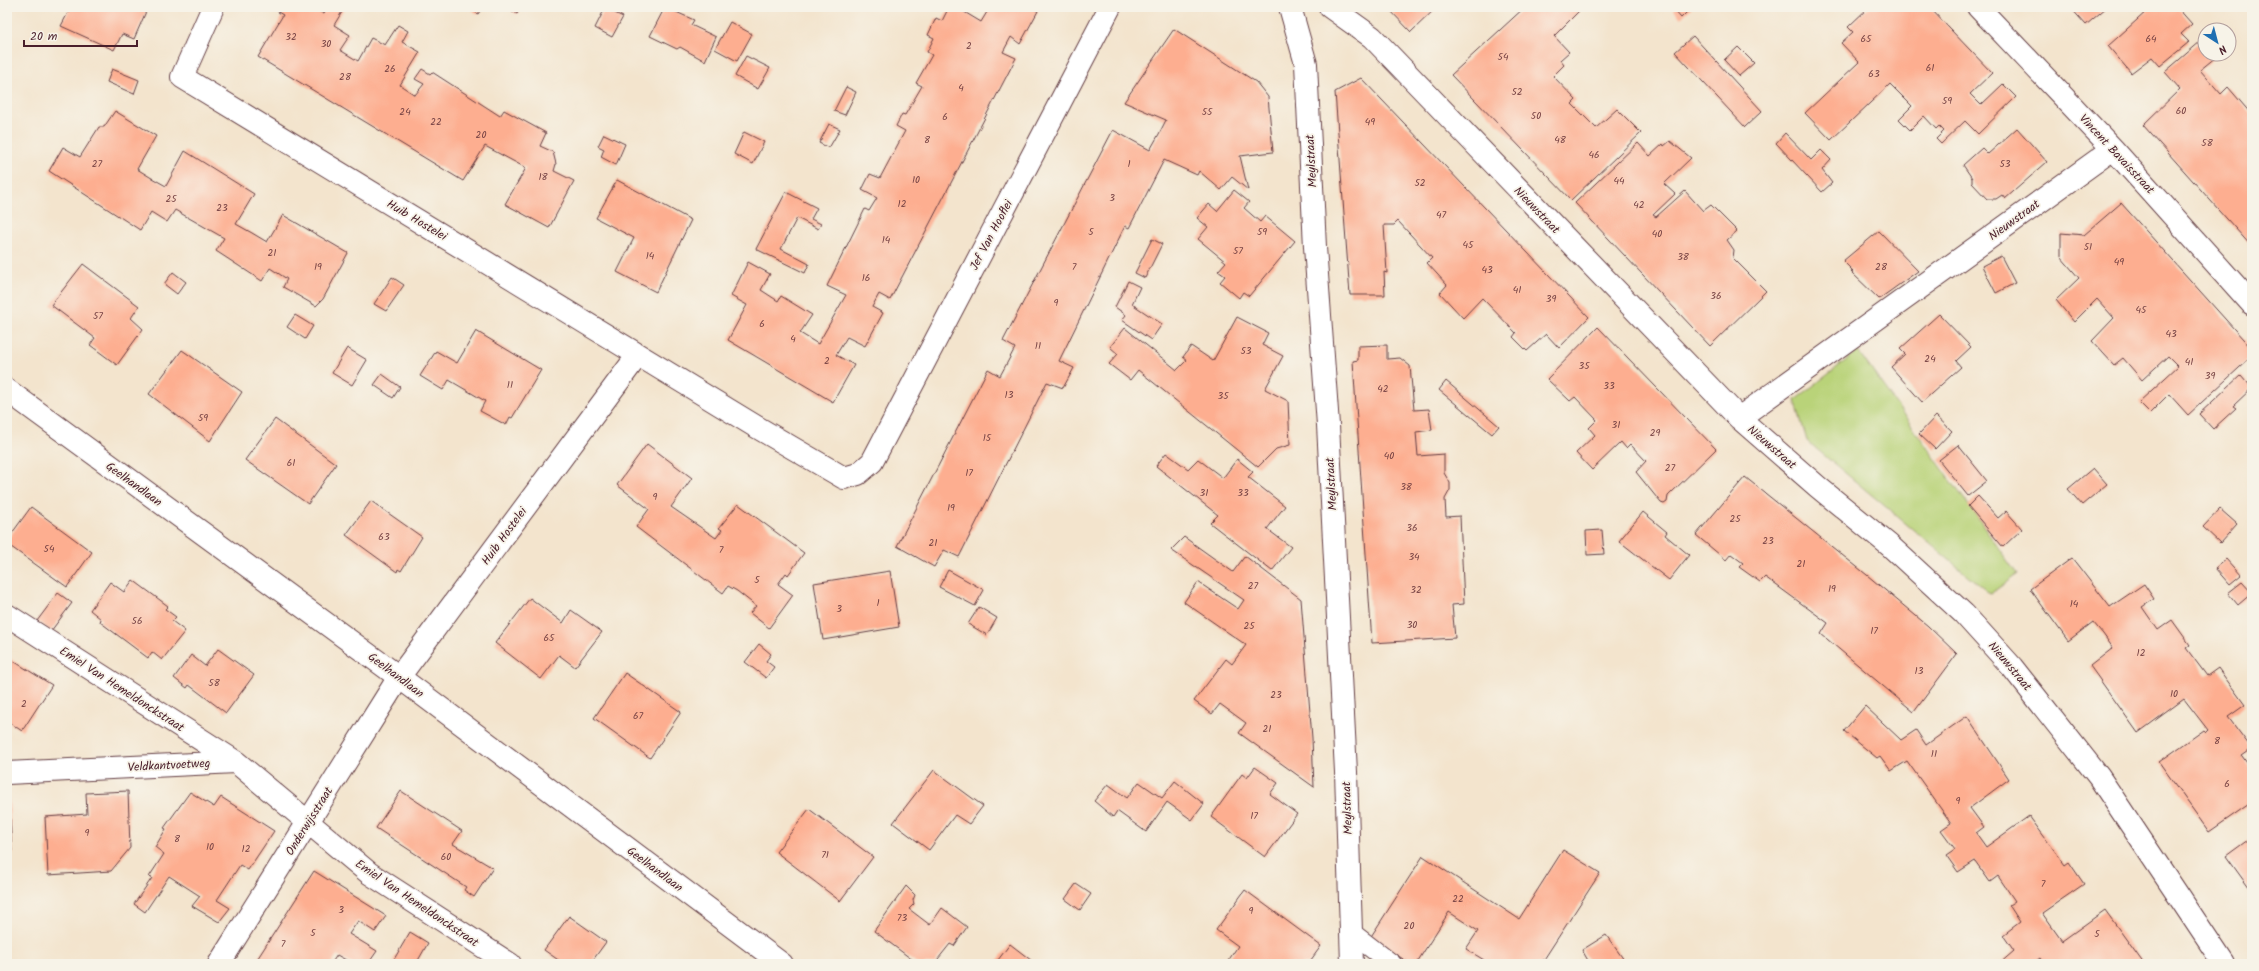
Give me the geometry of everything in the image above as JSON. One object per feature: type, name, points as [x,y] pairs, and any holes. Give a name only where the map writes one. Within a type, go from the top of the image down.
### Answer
[{"type":"street","name":"Huib Hostelei","points":[[212,7],[182,77],[837,475],[844,478],[858,474],[872,462]]},
{"type":"street","name":"Jef Van Hooflei","points":[[872,462],[1110,7]]},
{"type":"street","name":"Meylstraat","points":[[1290,7],[1306,64],[1315,247],[1328,426],[1346,772],[1352,964]]},
{"type":"street","name":"Nieuwstraat","points":[[1330,7],[1372,37],[1739,418],[1818,487],[1900,555],[1964,614],[2012,667],[2099,777],[2224,964]]},
{"type":"street","name":"Vincent Bavaisstraat","points":[[1978,7],[2114,149],[2252,304]]},
{"type":"street","name":"Nieuwstraat","points":[[1739,418],[2114,149]]},
{"type":"street","name":"Huib Hostelei","points":[[399,677],[638,355]]},
{"type":"street","name":"Geelhandlaan","points":[[7,390],[399,677],[782,964]]},
{"type":"street","name":"Emiel Van Hemeldonckstraat","points":[[7,615],[236,762]]},
{"type":"street","name":"Onderwijsstraat","points":[[218,964],[309,822],[399,677]]},
{"type":"street","name":"Veldkantvoetweg","points":[[7,773],[236,762]]},
{"type":"street","points":[[236,762],[309,822]]},
{"type":"street","name":"Emiel Van Hemeldonckstraat","points":[[309,822],[369,873],[510,964]]},
{"type":"lane","points":[[1352,933],[1392,964]]},
{"type":"green space","points":[[1858,351],[2018,574],[1990,594],[1807,441],[1795,400]]},
{"type":"building","points":[[71,7],[148,7],[134,39],[122,34],[114,50],[61,26]]},
{"type":"building","points":[[279,7],[311,7],[324,14],[328,7],[345,7],[334,25],[350,35],[340,50],[358,61],[371,38],[385,45],[398,25],[408,31],[402,42],[420,52],[400,85],[415,95],[424,84],[415,79],[422,69],[430,74],[432,72],[500,116],[504,110],[546,133],[540,146],[553,152],[556,164],[554,171],[574,181],[549,228],[505,204],[526,168],[485,146],[463,181],[258,57],[283,15],[278,12]]},
{"type":"building","points":[[468,7],[483,7],[478,14]]},
{"type":"building","points":[[506,7],[521,7],[517,14]]},
{"type":"building","points":[[665,7],[694,20],[691,25],[716,37],[705,61],[680,47],[677,49],[650,36]]},
{"type":"building","points":[[949,7],[956,7],[981,22],[990,7],[1030,7],[1038,11],[1020,44],[1011,37],[1003,52],[1016,58],[890,300],[879,294],[872,307],[883,313],[865,346],[847,337],[836,355],[854,365],[833,402],[728,340],[747,305],[731,296],[748,262],[770,274],[761,290],[778,301],[781,296],[812,315],[800,333],[818,344],[846,295],[827,286],[865,209],[869,211],[877,198],[862,190],[870,174],[880,178],[905,131],[896,126],[902,114],[905,115],[922,86],[916,83],[932,55],[927,52],[934,38],[928,35],[936,18],[942,21]]},
{"type":"building","points":[[1387,7],[1437,7],[1411,32]]},
{"type":"building","points":[[1525,7],[1583,7],[1554,36],[1569,52],[1560,60],[1564,65],[1553,76],[1576,100],[1572,104],[1596,128],[1617,109],[1641,133],[1571,200],[1451,75]]},
{"type":"building","points":[[1678,7],[1692,7],[1681,18],[1674,10]]},
{"type":"building","points":[[1869,7],[1929,7],[1992,73],[1970,94],[1981,105],[2003,84],[2016,97],[1978,134],[1965,121],[1941,144],[1936,139],[1944,131],[1939,126],[1936,129],[1924,116],[1910,130],[1899,119],[1912,106],[1890,84],[1831,140],[1805,113],[1859,62],[1841,43],[1853,32],[1848,27]]},
{"type":"building","points":[[2070,7],[2107,7],[2086,25]]},
{"type":"building","points":[[2177,7],[2192,24],[2181,34],[2189,42],[2160,66],[2152,57],[2131,73],[2108,46],[2147,11],[2144,8]]},
{"type":"building","points":[[605,8],[623,17],[612,37],[595,28]]},
{"type":"building","points":[[730,22],[752,34],[737,61],[715,49]]},
{"type":"building","points":[[1174,29],[1256,82],[1268,97],[1273,152],[1240,156],[1248,190],[1232,177],[1221,190],[1199,171],[1197,175],[1164,160],[1129,228],[1125,226],[1059,361],[1074,368],[1063,388],[1047,382],[959,557],[944,550],[934,567],[897,546],[988,369],[1000,376],[1015,348],[1003,341],[1113,130],[1150,150],[1159,134],[1166,120],[1124,102]]},
{"type":"building","points":[[1693,36],[1762,111],[1745,127],[1675,52]]},
{"type":"building","points":[[2197,44],[2197,62],[2210,62],[2200,70],[2221,94],[2228,87],[2252,115],[2252,247],[2143,125],[2180,89],[2165,72]]},
{"type":"building","points":[[1738,47],[1754,63],[1739,76],[1724,60]]},
{"type":"building","points":[[746,56],[770,68],[758,89],[735,76]]},
{"type":"building","points":[[112,69],[139,80],[134,94],[107,82]]},
{"type":"building","points":[[1361,78],[1589,317],[1559,348],[1546,334],[1527,351],[1513,337],[1516,333],[1482,298],[1463,318],[1440,293],[1447,285],[1427,263],[1432,258],[1398,221],[1394,225],[1384,225],[1387,273],[1384,272],[1385,295],[1350,295],[1335,92]]},
{"type":"building","points":[[846,87],[856,92],[845,115],[834,111]]},
{"type":"building","points":[[115,111],[156,136],[137,169],[150,177],[166,186],[185,151],[254,194],[236,224],[267,242],[283,215],[348,253],[323,299],[316,306],[283,287],[287,279],[270,268],[262,281],[216,251],[224,238],[175,210],[167,222],[151,212],[140,230],[49,171],[63,147],[80,157],[99,127],[104,127]]},
{"type":"building","points":[[829,124],[840,129],[829,148],[819,143]]},
{"type":"building","points":[[2017,128],[2047,162],[2005,199],[2002,195],[1996,199],[1987,199],[1972,183],[1972,178],[1963,165],[1982,148],[1988,154]]},
{"type":"building","points":[[744,132],[764,142],[753,164],[734,154]]},
{"type":"building","points":[[1785,133],[1811,160],[1821,150],[1831,160],[1822,170],[1832,183],[1822,192],[1776,143]]},
{"type":"building","points":[[604,134],[625,144],[616,165],[601,157],[604,149],[598,146]]},
{"type":"building","points":[[1670,141],[1691,158],[1664,184],[1675,194],[1653,215],[1656,217],[1685,191],[1703,211],[1711,205],[1737,231],[1727,240],[1734,250],[1733,258],[1766,291],[1710,346],[1575,203],[1638,143],[1650,156],[1663,144],[1664,146]]},
{"type":"building","points":[[617,180],[691,220],[656,292],[617,272],[634,238],[596,218]]},
{"type":"building","points":[[1234,190],[1249,202],[1244,208],[1260,222],[1265,216],[1295,241],[1249,296],[1243,292],[1239,298],[1220,282],[1225,276],[1218,271],[1226,262],[1198,239],[1208,227],[1197,218],[1209,204],[1217,211]]},
{"type":"building","points":[[786,192],[817,208],[811,219],[821,224],[818,229],[797,218],[781,249],[809,264],[805,273],[756,249]]},
{"type":"building","points":[[2121,203],[2252,349],[2252,356],[2188,415],[2169,394],[2150,413],[2139,402],[2178,366],[2168,356],[2142,380],[2123,358],[2114,365],[2092,341],[2114,318],[2097,299],[2074,322],[2056,300],[2079,278],[2061,257],[2061,233],[2084,235]]},
{"type":"building","points":[[1879,231],[1918,271],[1879,299],[1851,272],[1853,271],[1843,261]]},
{"type":"building","points":[[1152,239],[1162,244],[1145,278],[1135,273]]},
{"type":"building","points":[[2001,256],[2015,283],[1996,293],[1982,266]]},
{"type":"building","points":[[83,264],[139,306],[131,318],[143,329],[117,365],[90,345],[95,338],[51,305]]},
{"type":"building","points":[[173,272],[186,282],[177,294],[164,284]]},
{"type":"building","points":[[392,277],[404,285],[386,311],[374,304]]},
{"type":"building","points":[[1128,281],[1140,287],[1132,304],[1162,324],[1151,340],[1122,320],[1126,315],[1115,307]]},
{"type":"building","points":[[1939,314],[1971,347],[1956,361],[1961,367],[1922,402],[1891,367],[1905,354],[1900,349]]},
{"type":"building","points":[[295,315],[313,326],[305,339],[287,327]]},
{"type":"building","points":[[1237,317],[1268,333],[1262,345],[1283,356],[1265,389],[1288,401],[1290,445],[1276,449],[1258,467],[1138,370],[1130,380],[1109,364],[1118,354],[1110,347],[1125,328],[1177,370],[1187,360],[1183,357],[1191,346],[1213,361]]},
{"type":"building","points":[[1598,327],[1716,449],[1668,496],[1667,502],[1664,504],[1661,503],[1636,472],[1646,461],[1630,444],[1626,448],[1621,442],[1592,470],[1576,453],[1595,435],[1589,428],[1597,420],[1575,397],[1570,401],[1547,379]]},
{"type":"building","points":[[476,331],[541,370],[512,418],[510,417],[506,425],[480,411],[485,401],[449,380],[443,390],[420,376],[436,351],[457,363]]},
{"type":"building","points":[[1387,345],[1387,359],[1400,358],[1410,366],[1414,410],[1429,409],[1432,430],[1416,432],[1418,456],[1444,454],[1444,473],[1450,483],[1450,490],[1445,499],[1446,517],[1460,516],[1464,604],[1452,605],[1455,638],[1372,643],[1353,361],[1358,360],[1358,346]]},
{"type":"building","points":[[347,348],[367,360],[352,385],[332,373]]},
{"type":"building","points":[[182,350],[242,392],[210,441],[149,394]]},
{"type":"building","points":[[382,374],[400,387],[393,398],[374,385]]},
{"type":"building","points":[[2241,375],[2252,388],[2233,406],[2236,408],[2213,429],[2199,414]]},
{"type":"building","points":[[1446,381],[1499,426],[1492,434],[1439,390]]},
{"type":"building","points":[[1936,416],[1952,431],[1935,449],[1919,434]]},
{"type":"building","points":[[275,419],[336,464],[308,504],[245,460]]},
{"type":"building","points":[[647,444],[692,478],[671,507],[716,538],[722,530],[719,528],[738,504],[804,553],[788,575],[786,573],[778,584],[793,595],[769,628],[750,613],[756,606],[737,591],[728,586],[723,593],[636,527],[649,509],[617,485]]},
{"type":"building","points":[[1958,445],[1987,481],[1968,496],[1939,460]]},
{"type":"building","points":[[1166,453],[1188,469],[1198,459],[1223,478],[1237,459],[1253,472],[1248,477],[1285,506],[1267,529],[1291,547],[1272,571],[1210,523],[1218,515],[1156,466]]},
{"type":"building","points":[[2093,468],[2107,484],[2082,505],[2068,489]]},
{"type":"building","points":[[1745,477],[1867,575],[1928,626],[1957,654],[1914,712],[1821,634],[1828,623],[1765,577],[1760,582],[1739,567],[1743,563],[1731,554],[1726,560],[1696,535]]},
{"type":"building","points":[[1978,496],[1998,518],[2006,511],[2022,529],[2003,547],[1968,506]]},
{"type":"building","points":[[371,501],[422,537],[401,571],[398,569],[397,572],[346,535]]},
{"type":"building","points":[[31,507],[92,552],[67,587],[7,544],[7,540]]},
{"type":"building","points":[[2220,509],[2237,524],[2220,543],[2203,527]]},
{"type":"building","points":[[1643,512],[1667,532],[1665,535],[1689,555],[1669,580],[1619,541]]},
{"type":"building","points":[[1602,530],[1604,554],[1587,555],[1586,531]]},
{"type":"building","points":[[1184,537],[1233,572],[1245,556],[1301,599],[1312,738],[1314,787],[1239,733],[1246,723],[1220,704],[1212,714],[1194,701],[1226,659],[1232,664],[1246,645],[1184,602],[1198,582],[1238,609],[1244,600],[1171,550]]},
{"type":"building","points":[[2072,558],[2110,607],[2144,584],[2154,599],[2142,607],[2158,630],[2172,620],[2190,645],[2186,648],[2207,676],[2218,668],[2245,705],[2228,717],[2252,749],[2242,756],[2252,770],[2252,802],[2209,832],[2159,762],[2204,730],[2206,732],[2208,730],[2184,699],[2138,733],[2090,666],[2113,648],[2103,634],[2093,622],[2068,641],[2030,589]]},
{"type":"building","points":[[2226,559],[2241,576],[2230,585],[2215,568]]},
{"type":"building","points":[[948,570],[984,590],[975,606],[939,587]]},
{"type":"building","points":[[890,571],[899,627],[823,640],[814,583]]},
{"type":"building","points":[[133,580],[168,606],[165,609],[176,617],[172,621],[185,631],[162,660],[152,652],[148,658],[100,622],[101,619],[90,610],[110,582],[124,592]]},
{"type":"building","points":[[2242,582],[2252,593],[2238,605],[2228,593]]},
{"type":"building","points":[[58,593],[72,603],[51,631],[37,621]]},
{"type":"building","points":[[530,598],[563,623],[571,610],[602,632],[575,667],[559,655],[541,679],[495,643]]},
{"type":"building","points":[[979,607],[997,618],[987,635],[968,624]]},
{"type":"building","points":[[759,644],[771,654],[766,661],[774,667],[766,678],[745,662]]},
{"type":"building","points":[[218,649],[254,675],[226,713],[189,685],[187,688],[174,678],[191,655],[205,666]]},
{"type":"building","points":[[7,657],[52,685],[22,731],[7,721]]},
{"type":"building","points":[[625,673],[681,712],[650,758],[594,718]]},
{"type":"building","points":[[1865,706],[1901,740],[1916,730],[1926,745],[1967,716],[2009,779],[1970,808],[1984,827],[1976,833],[1986,847],[2029,816],[2065,865],[2069,862],[2084,884],[2042,913],[2062,941],[2105,910],[2144,964],[2044,964],[2040,958],[2032,964],[1999,964],[2014,951],[2003,935],[2020,922],[2009,905],[2015,901],[1998,876],[1990,882],[1975,861],[1958,872],[1946,855],[1955,849],[1941,830],[1951,823],[1907,761],[1891,771],[1880,756],[1877,758],[1844,731]]},
{"type":"building","points":[[1255,767],[1278,783],[1270,794],[1297,814],[1265,857],[1211,817],[1242,774],[1247,778]]},
{"type":"building","points":[[934,770],[983,806],[969,824],[955,815],[929,850],[893,823]]},
{"type":"building","points":[[1175,781],[1204,804],[1192,820],[1167,802],[1146,832],[1117,811],[1113,817],[1094,801],[1108,784],[1127,798],[1139,782],[1162,798]]},
{"type":"building","points":[[128,791],[130,848],[111,871],[48,875],[45,817],[87,814],[86,793]]},
{"type":"building","points":[[401,791],[462,831],[453,844],[493,868],[474,897],[464,890],[466,887],[376,828]]},
{"type":"building","points":[[190,792],[214,807],[221,797],[274,831],[248,870],[240,865],[217,900],[230,908],[219,922],[192,906],[200,896],[169,876],[145,912],[134,904],[152,878],[149,877],[164,854],[155,847],[166,829],[164,828]]},
{"type":"building","points":[[7,799],[9,799],[12,854],[7,854]]},
{"type":"building","points":[[809,809],[873,857],[840,901],[776,852]]},
{"type":"building","points":[[2252,837],[2252,892],[2226,856]]},
{"type":"building","points":[[1563,850],[1600,873],[1541,964],[1481,964],[1484,960],[1466,949],[1478,931],[1449,912],[1416,964],[1411,964],[1370,938],[1423,856],[1519,919]]},
{"type":"building","points":[[314,871],[386,916],[375,932],[358,921],[349,934],[377,951],[368,964],[353,964],[337,955],[331,964],[254,964]]},
{"type":"building","points":[[1076,884],[1091,894],[1080,910],[1065,899]]},
{"type":"building","points":[[906,886],[915,895],[913,900],[914,904],[909,909],[930,925],[942,908],[967,927],[954,946],[950,944],[934,964],[918,964],[874,931]]},
{"type":"building","points":[[1245,890],[1321,946],[1308,964],[1232,964],[1228,961],[1238,946],[1216,930]]},
{"type":"building","points":[[569,916],[606,942],[590,964],[564,964],[544,950]]},
{"type":"building","points":[[410,932],[428,943],[416,964],[397,964],[393,961]]},
{"type":"building","points":[[1606,935],[1627,964],[1590,964],[1582,950]]},
{"type":"building","points":[[1010,944],[1036,964],[995,964]]}]
